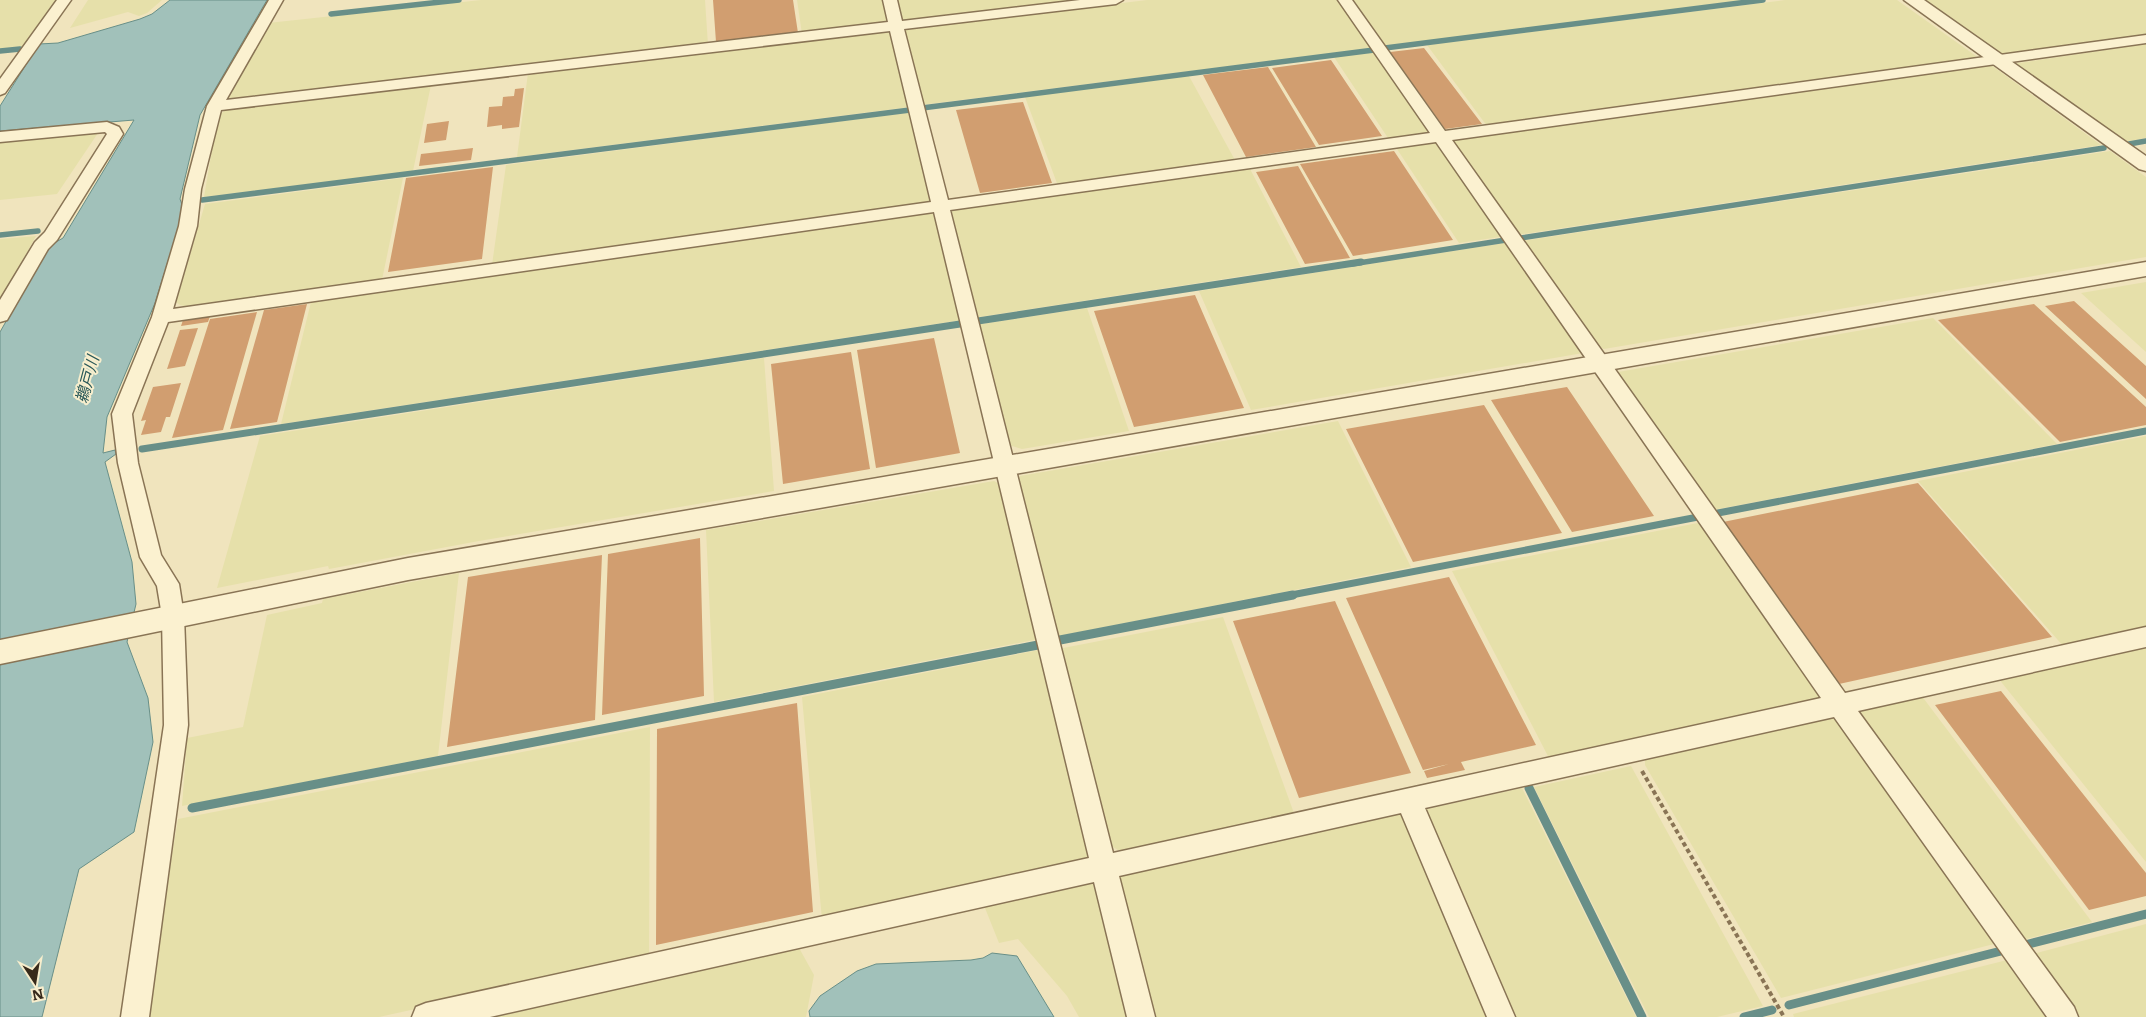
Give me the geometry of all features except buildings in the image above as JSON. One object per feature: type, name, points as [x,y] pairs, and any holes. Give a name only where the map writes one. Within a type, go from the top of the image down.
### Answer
[{"type":"street","points":[[0,90],[64,0]]},
{"type":"street","points":[[135,1017],[176,725],[173,616],[168,584],[152,557],[149,547],[128,463],[122,414],[161,317],[188,226],[193,189],[208,123],[214,106],[276,0]]},
{"type":"street","points":[[890,0],[1141,1017]]},
{"type":"street","points":[[214,106],[1116,0]]},
{"type":"street","points":[[1345,0],[1840,705],[2064,1017]]},
{"type":"street","points":[[1913,0],[2146,165]]},
{"type":"street","points":[[161,317],[2146,38]]},
{"type":"street","points":[[0,137],[108,127],[115,134],[51,236],[41,246],[0,316]]},
{"type":"street","points":[[0,652],[408,568],[2146,269]]},
{"type":"street","points":[[426,1017],[2146,637]]},
{"type":"street","points":[[1408,799],[1501,1017]]},
{"type":"path","points":[[1630,751],[1784,1017]]},
{"type":"shaded area","points":[[0,0],[58,0],[26,47],[0,49]]},
{"type":"shaded area","points":[[88,0],[162,0],[147,13],[139,16],[128,12],[70,28]]},
{"type":"shaded area","points":[[481,0],[705,0],[708,45],[227,101],[268,23]]},
{"type":"shaded area","points":[[797,0],[886,0],[891,22],[802,34]]},
{"type":"shaded area","points":[[894,0],[1096,0],[903,23],[899,21]]},
{"type":"shaded area","points":[[1147,0],[1339,0],[1373,48],[921,105],[903,30]]},
{"type":"shaded area","points":[[1349,0],[1746,0],[1383,47]]},
{"type":"shaded area","points":[[1785,0],[1897,0],[1976,56],[1974,59],[1487,126],[1427,45]]},
{"type":"shaded area","points":[[1921,0],[2146,0],[2146,36],[2008,55],[1995,52]]},
{"type":"shaded area","points":[[893,30],[910,107],[517,157],[528,73]]},
{"type":"shaded area","points":[[2146,44],[2146,138],[2123,142],[2012,64]]},
{"type":"shaded area","points":[[1377,52],[1433,132],[1431,135],[1390,141],[1334,57]]},
{"type":"shaded area","points":[[1991,65],[2101,145],[1517,235],[1449,140]]},
{"type":"shaded area","points":[[1189,76],[1236,162],[1058,186],[1025,97]]},
{"type":"shaded area","points":[[431,85],[413,171],[204,197],[218,115],[228,109]]},
{"type":"shaded area","points":[[912,112],[933,199],[929,204],[492,265],[506,165]]},
{"type":"shaded area","points":[[98,133],[57,194],[0,200],[0,142]]},
{"type":"shaded area","points":[[1432,141],[1442,144],[1506,236],[1459,243],[1395,146]]},
{"type":"shaded area","points":[[2110,151],[2146,177],[2146,257],[1604,349],[1596,346],[1522,241]]},
{"type":"shaded area","points":[[1249,167],[1301,267],[973,318],[947,214],[952,209]]},
{"type":"shaded area","points":[[403,178],[382,280],[188,307],[176,302],[205,204]]},
{"type":"shaded area","points":[[929,211],[937,214],[962,320],[281,424],[312,298]]},
{"type":"shaded area","points":[[36,236],[0,302],[0,239]]},
{"type":"shaded area","points":[[1511,242],[1583,353],[1251,410],[1199,291]]},
{"type":"shaded area","points":[[2146,282],[2146,352],[2081,293]]},
{"type":"shaded area","points":[[1087,308],[1129,431],[1022,449],[1005,444],[975,325]]},
{"type":"shaded area","points":[[1933,318],[2057,444],[1713,510],[1617,378],[1618,372]]},
{"type":"shaded area","points":[[764,358],[774,491],[479,541],[329,569],[328,566],[217,588],[260,436]]},
{"type":"shaded area","points":[[1338,421],[1411,567],[1054,637],[1016,484],[1020,476]]},
{"type":"shaded area","points":[[2146,436],[2146,629],[2064,647],[1918,481]]},
{"type":"shaded area","points":[[994,481],[1003,486],[1039,639],[714,702],[706,530]]},
{"type":"shaded area","points":[[1708,521],[1826,699],[1550,760],[1452,571]]},
{"type":"shaded area","points":[[459,573],[438,756],[182,806],[187,738],[243,727],[267,615],[322,603],[323,599]]},
{"type":"shaded area","points":[[1223,617],[1295,816],[1123,853],[1108,844],[1058,649]]},
{"type":"shaded area","points":[[2146,645],[2146,862],[1998,678]]},
{"type":"shaded area","points":[[1044,649],[1093,850],[1086,862],[822,920],[802,697]]},
{"type":"shaded area","points":[[1921,695],[2092,922],[2018,941],[1857,716],[1858,709]]},
{"type":"shaded area","points":[[1836,716],[2002,942],[1781,998],[1645,765],[1645,756]]},
{"type":"shaded area","points":[[650,727],[649,958],[379,1017],[145,1017],[178,819]]},
{"type":"shaded area","points":[[1631,766],[1763,1006],[1717,1017],[1649,1017],[1534,787]]},
{"type":"shaded area","points":[[1522,788],[1636,1017],[1514,1017],[1423,810]]},
{"type":"shaded area","points":[[1398,812],[1409,818],[1494,1017],[1149,1017],[1116,882],[1122,873]]},
{"type":"shaded area","points":[[1092,880],[1101,885],[1132,1017],[1079,1017],[1067,996],[1018,939],[999,943],[983,903]]},
{"type":"shaded area","points":[[2146,924],[2146,1017],[2074,1017],[2029,955]]},
{"type":"shaded area","points":[[798,946],[814,975],[806,1017],[478,1017]]},
{"type":"shaded area","points":[[2015,958],[2056,1017],[1794,1017],[1793,1014]]},
{"type":"water","name":"鵜戸川","points":[[170,0],[267,0],[200,115],[180,199],[184,210],[155,303],[107,417],[103,453],[115,450],[116,454],[105,462],[132,562],[136,604],[127,642],[148,698],[153,742],[134,832],[79,869],[42,1017],[0,1017],[0,332],[49,246],[63,238],[134,120],[0,131],[0,106],[39,44],[58,43],[140,19],[152,14]]},
{"type":"water","points":[[992,953],[1017,956],[1054,1017],[810,1017],[809,1011],[820,996],[857,971],[876,964],[971,960],[983,958]]},
{"type":"waterway","points":[[331,14],[459,0]]},
{"type":"waterway","points":[[1385,48],[1763,0]]},
{"type":"waterway","points":[[0,51],[20,49]]},
{"type":"waterway","points":[[922,108],[1374,50]]},
{"type":"waterway","points":[[202,200],[910,110]]},
{"type":"waterway","points":[[2129,144],[2146,141]]},
{"type":"waterway","points":[[1521,238],[2104,148]]},
{"type":"waterway","points":[[0,235],[38,231]]},
{"type":"waterway","points":[[1352,264],[1506,240]]},
{"type":"waterway","points":[[978,321],[1361,262]]},
{"type":"waterway","points":[[142,449],[960,324]]},
{"type":"waterway","points":[[1718,513],[2146,431]]},
{"type":"waterway","points":[[1286,596],[1698,517]]},
{"type":"waterway","points":[[1060,640],[1293,595]]},
{"type":"waterway","points":[[192,808],[1038,645]]},
{"type":"waterway","points":[[1529,788],[1642,1017]]},
{"type":"waterway","points":[[2025,945],[2146,914]]},
{"type":"waterway","points":[[1789,1005],[2005,950]]},
{"type":"waterway","points":[[1744,1017],[1772,1010]]}]
